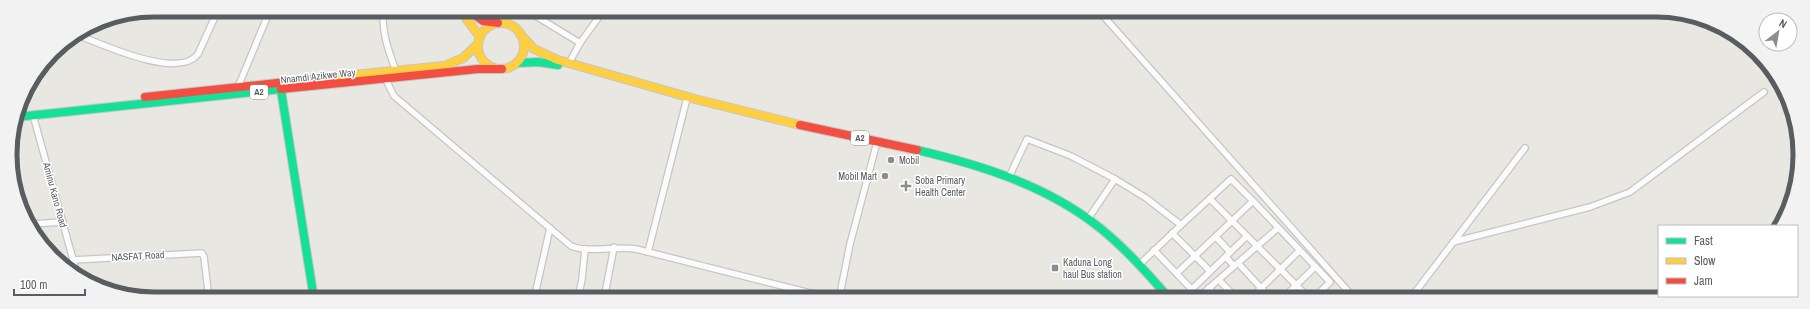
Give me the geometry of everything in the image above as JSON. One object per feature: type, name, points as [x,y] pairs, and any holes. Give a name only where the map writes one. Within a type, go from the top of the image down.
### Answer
[{"type":"main road","points":[[466,17],[471,23],[479,41],[479,52],[487,65],[502,69],[510,68],[521,57],[524,49],[520,34],[515,28],[508,24],[483,21],[478,17]]},
{"type":"main road","points":[[479,41],[488,28],[500,23]]},
{"type":"main road","name":"A2","points":[[520,34],[529,45],[540,52],[569,63],[755,114],[948,158],[1009,177],[1050,196],[1088,220],[1118,244],[1164,292]]},
{"type":"main road","name":"Nnamdi Azikwe Way","points":[[25,109],[444,66],[453,64],[467,56],[479,41]]},
{"type":"main road","name":"A2","points":[[516,63],[529,61],[551,64],[686,102],[806,132],[942,161],[994,176],[1068,213],[1108,243],[1157,292]]},
{"type":"main road","name":"Nnamdi Azikwe Way","points":[[23,116],[386,80],[478,69],[502,69]]},
{"type":"main road","points":[[281,90],[313,292]]},
{"type":"street","points":[[83,37],[136,57],[152,61],[187,62],[194,59],[198,54],[215,17]]},
{"type":"street","points":[[238,87],[267,17]]},
{"type":"street","points":[[383,17],[382,27],[385,41],[396,71]]},
{"type":"street","points":[[537,17],[580,43]]},
{"type":"street","points":[[569,63],[580,43],[599,17]]},
{"type":"street","points":[[1104,17],[1349,292]]},
{"type":"street","points":[[386,80],[390,89],[399,100],[571,246],[585,249],[614,247],[636,249],[806,292]]},
{"type":"street","points":[[1453,242],[1590,207],[1630,192],[1764,92]]},
{"type":"street","points":[[648,252],[686,102]]},
{"type":"street","name":"Aminu Kano Road","points":[[34,115],[75,267]]},
{"type":"street","points":[[1009,177],[1027,139],[1071,156],[1115,180],[1146,198],[1181,225]]},
{"type":"street","points":[[840,292],[850,244],[876,146]]},
{"type":"street","points":[[1415,292],[1525,148]]},
{"type":"street","points":[[1139,265],[1231,179],[1330,282],[1320,292]]},
{"type":"street","points":[[1088,220],[1115,180]]},
{"type":"street","points":[[1210,199],[1303,292]]},
{"type":"street","points":[[1177,274],[1253,202]]},
{"type":"street","points":[[35,224],[63,222]]},
{"type":"street","points":[[536,292],[550,228]]},
{"type":"street","points":[[1206,292],[1278,228]]},
{"type":"street","points":[[1172,233],[1210,271]]},
{"type":"street","points":[[1192,289],[1247,236]]},
{"type":"street","points":[[1216,237],[1230,252]]},
{"type":"street","points":[[605,292],[614,247]]},
{"type":"street","points":[[579,292],[585,249]]},
{"type":"street","points":[[1154,250],[1195,292]]},
{"type":"street","points":[[1257,292],[1299,251]]},
{"type":"street","name":"NASFAT Road","points":[[73,260],[202,253],[204,257],[208,292]]},
{"type":"street","points":[[1226,257],[1265,292]]},
{"type":"street","points":[[1289,292],[1315,267]]},
{"type":"street","points":[[1219,280],[1230,292]]},
{"type":"street","points":[[1209,288],[1213,292]]},
{"type":"traffic: fast","points":[[517,63],[538,62],[558,65]]},
{"type":"traffic: fast","points":[[23,116],[281,89]]},
{"type":"traffic: fast","points":[[281,90],[313,292]]},
{"type":"traffic: fast","points":[[917,150],[989,170],[1013,179],[1058,200],[1080,213],[1110,236],[1164,292]]},
{"type":"traffic: slow","points":[[465,17],[480,37]]},
{"type":"traffic: slow","points":[[501,23],[514,27],[520,33],[524,46],[520,59],[514,65],[501,69],[488,65],[482,59],[478,46],[482,33],[488,27],[501,23]]},
{"type":"traffic: slow","points":[[520,34],[534,49],[558,60],[695,99],[800,125]]},
{"type":"traffic: slow","points":[[333,77],[444,66],[463,58],[478,44]]},
{"type":"traffic: jam","points":[[478,17],[483,21],[498,23]]},
{"type":"traffic: jam","points":[[281,89],[478,69],[502,69]]},
{"type":"traffic: jam","points":[[145,97],[333,77]]},
{"type":"traffic: jam","points":[[800,125],[917,150]]},
{"type":"place","name":"Mobil","points":[[891,160]]},
{"type":"place","name":"Mobil Mart","points":[[885,176]]},
{"type":"place","name":"Soba Primary Health Center","points":[[906,186]]},
{"type":"place","name":"Kaduna Long haul Bus station","points":[[1055,268]]}]
